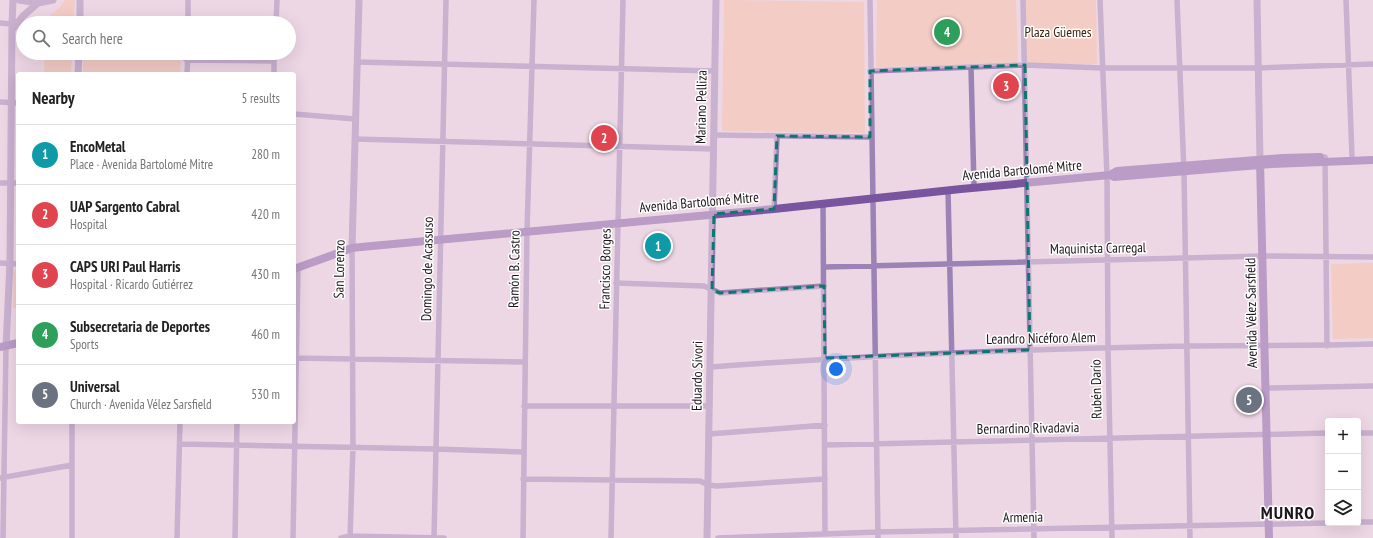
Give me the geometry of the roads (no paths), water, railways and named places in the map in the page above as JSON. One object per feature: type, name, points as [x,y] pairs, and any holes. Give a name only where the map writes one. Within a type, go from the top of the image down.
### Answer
[{"type":"main road","name":"Avenida Bartolomé Mitre","points":[[296,269],[352,248],[618,222],[774,209],[974,187],[1109,175],[1117,171],[1184,170],[1373,155]]},
{"type":"main road","name":"Avenida Bartolomé Mitre","points":[[1325,159],[1373,160]]},
{"type":"main road","name":"Avenida Vélez Sarsfield","points":[[1260,163],[1269,538]]},
{"type":"main road","points":[[3,346],[16,343]]},
{"type":"street","points":[[4,538],[3,346],[10,263],[10,183],[14,103],[12,27],[13,0]]},
{"type":"street","points":[[20,0],[38,3],[53,0]]},
{"type":"street","points":[[80,0],[80,16]]},
{"type":"street","points":[[188,0],[188,16]]},
{"type":"street","points":[[276,16],[277,0]]},
{"type":"street","name":"San Lorenzo","points":[[350,537],[353,447],[351,359],[352,248],[359,0]]},
{"type":"street","name":"Domingo de Acassuso","points":[[434,538],[446,0]]},
{"type":"street","name":"Ramón B. Castro","points":[[523,538],[527,231],[534,0]]},
{"type":"street","name":"Francisco Borges","points":[[611,538],[623,0]]},
{"type":"street","name":"Mariano Pelliza","points":[[714,214],[714,71],[716,0]]},
{"type":"street","points":[[870,0],[870,137],[874,266],[877,535]]},
{"type":"street","points":[[1023,0],[1028,183],[1028,262],[1034,538]]},
{"type":"street","name":"Rubén Darío","points":[[1100,0],[1102,68],[1109,175],[1107,259],[1112,538]]},
{"type":"street","points":[[1177,0],[1184,170],[1184,259],[1190,538]]},
{"type":"street","points":[[1257,0],[1260,163]]},
{"type":"street","points":[[1346,0],[1352,156]]},
{"type":"street","points":[[22,16],[38,3]]},
{"type":"street","points":[[0,23],[12,27]]},
{"type":"street","points":[[12,27],[16,23]]},
{"type":"street","points":[[78,72],[79,60]]},
{"type":"street","points":[[187,72],[187,60],[274,61],[274,72]]},
{"type":"street","points":[[357,62],[714,71]]},
{"type":"street","points":[[870,71],[1025,65],[1102,68],[1259,68],[1373,64]]},
{"type":"street","points":[[971,67],[974,187]]},
{"type":"street","points":[[0,102],[14,103]]},
{"type":"street","points":[[296,114],[355,119]]},
{"type":"street","points":[[714,135],[870,137]]},
{"type":"street","points":[[774,209],[777,136]]},
{"type":"street","points":[[355,139],[714,149]]},
{"type":"street","points":[[1325,159],[1327,346]]},
{"type":"street","points":[[0,183],[16,183]]},
{"type":"street","points":[[948,190],[956,538]]},
{"type":"street","points":[[823,204],[825,534]]},
{"type":"street","name":"Eduardo Sívori","points":[[707,538],[714,214]]},
{"type":"street","name":"Maquinista Carregal","points":[[824,267],[1263,256],[1325,258],[1373,257]]},
{"type":"street","points":[[0,263],[16,264]]},
{"type":"street","points":[[616,282],[704,286],[720,293],[824,286]]},
{"type":"street","name":"Leandro Nicéforo Alem","points":[[710,367],[825,358],[952,352],[1187,346],[1327,346],[1373,344]]},
{"type":"street","points":[[296,358],[525,362]]},
{"type":"street","points":[[1266,388],[1373,386]]},
{"type":"street","points":[[524,406],[710,406]]},
{"type":"street","points":[[72,424],[72,538]]},
{"type":"street","points":[[177,538],[180,424]]},
{"type":"street","points":[[235,538],[237,424]]},
{"type":"street","points":[[293,538],[296,424]]},
{"type":"street","points":[[709,434],[825,425]]},
{"type":"street","name":"Bernardino Rivadavia","points":[[825,445],[1325,433]]},
{"type":"street","points":[[1361,433],[1373,433]]},
{"type":"street","points":[[180,444],[237,447],[296,446],[523,452]]},
{"type":"street","points":[[3,478],[72,465]]},
{"type":"street","points":[[523,479],[700,481],[708,485],[717,486],[825,479]]},
{"type":"street","points":[[1361,522],[1373,522]]},
{"type":"street","name":"Armenia","points":[[718,538],[788,537],[825,534],[877,535],[955,530],[1325,523]]},
{"type":"street","points":[[341,538],[444,538]]},
{"type":"place","name":"Subsecretaria de Deportes","points":[[947,32]]},
{"type":"place","name":"CAPS URI Paul Harris","points":[[1006,86]]},
{"type":"place","name":"UAP Sargento Cabral","points":[[604,138]]},
{"type":"place","name":"EncoMetal","points":[[658,246]]},
{"type":"place","name":"Universal","points":[[1249,400]]},
{"type":"district","name":"MUNRO","points":[[1288,513]]},
{"type":"park label","name":"Plaza Güemes","points":[[1058,32]]}]
